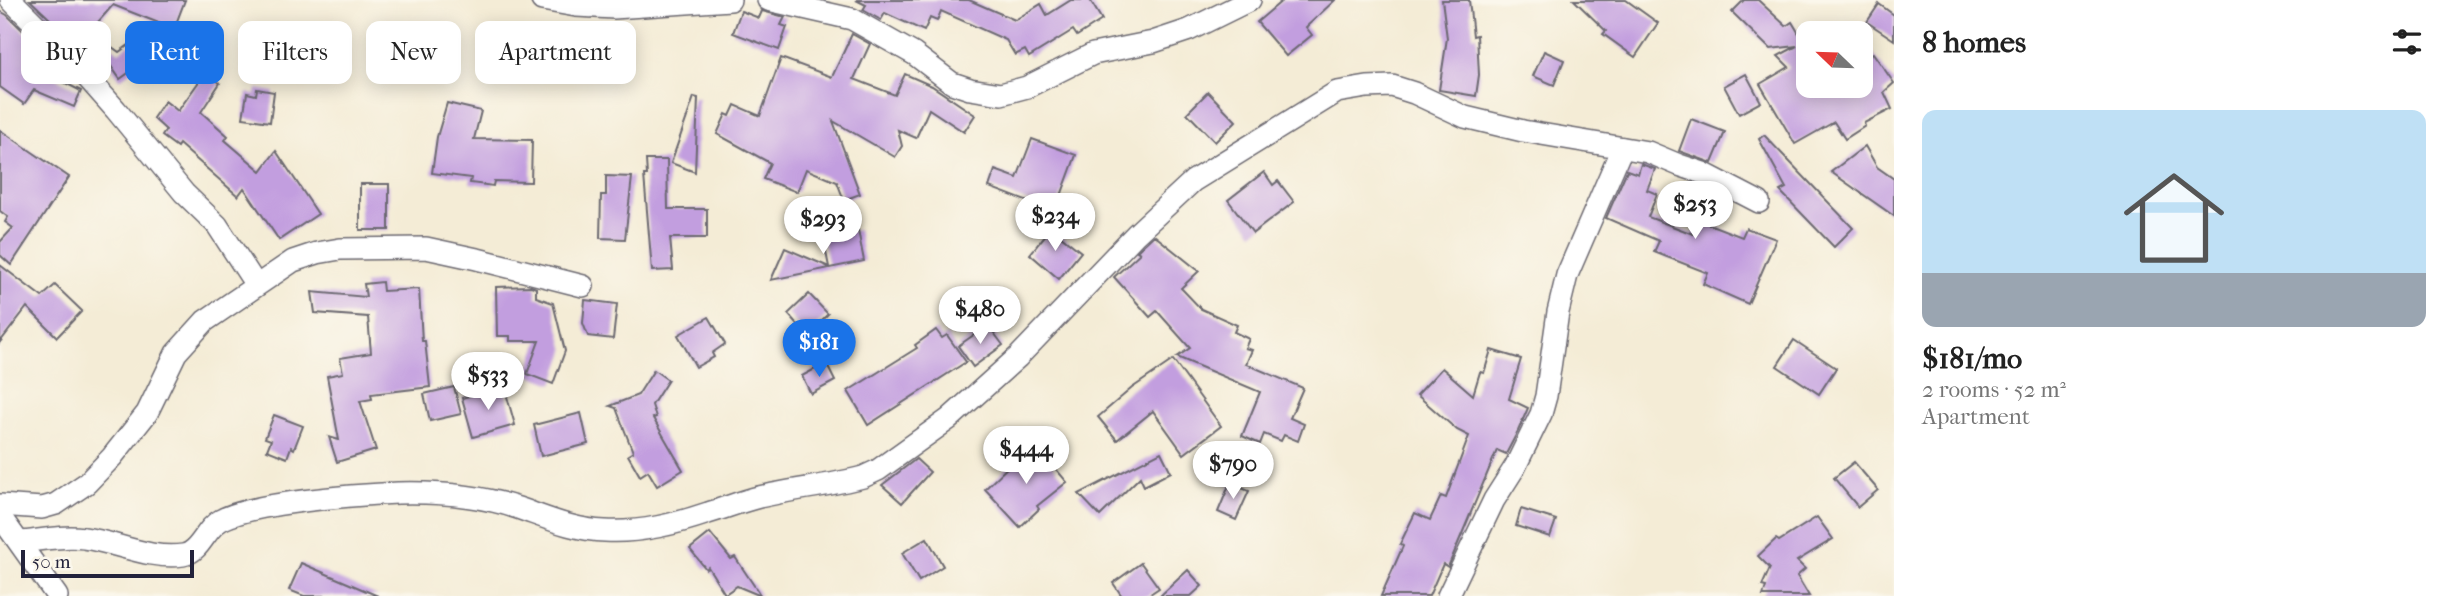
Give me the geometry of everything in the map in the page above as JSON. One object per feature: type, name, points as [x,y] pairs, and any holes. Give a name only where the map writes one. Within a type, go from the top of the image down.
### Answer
[{"type":"street","points":[[11,0],[85,76],[184,193],[217,225],[256,285]]},
{"type":"street","points":[[542,0],[576,6],[614,8],[730,0]]},
{"type":"street","points":[[768,0],[852,19],[914,54],[952,83],[1001,94],[1027,87],[1093,54],[1153,42],[1189,30],[1212,8],[1250,0]]},
{"type":"street","points":[[21,542],[82,537],[142,552],[176,556],[188,554],[196,548],[220,520],[240,513],[309,502],[398,493],[459,494],[516,508],[560,524],[604,531],[655,528],[705,515],[757,497],[844,482],[878,470],[949,419],[1018,357],[1136,234],[1193,181],[1337,92],[1392,86],[1414,93],[1465,117],[1523,131],[1648,152],[1703,173],[1759,202]]},
{"type":"street","points":[[1448,596],[1494,500],[1515,467],[1541,414],[1567,275],[1622,148]]},
{"type":"street","points":[[0,505],[42,508],[56,504],[87,483],[112,457],[146,413],[176,353],[205,321],[293,261],[317,253],[377,248],[426,248],[583,286]]},
{"type":"street","points":[[0,516],[57,596]]},
{"type":"building","points":[[30,0],[185,0],[177,21],[154,21],[113,5],[99,21],[52,21]]},
{"type":"building","points":[[856,0],[969,0],[1015,20],[1041,4],[1047,15],[1071,0],[1090,0],[1102,20],[1077,36],[1073,30],[1029,57],[1025,50],[1015,55],[1006,40],[941,11],[937,21],[930,18],[924,31],[885,13],[881,20],[863,10],[866,5]]},
{"type":"building","points":[[1283,0],[1335,0],[1306,27],[1312,35],[1286,56],[1257,22]]},
{"type":"building","points":[[1442,0],[1469,0],[1473,36],[1477,35],[1479,75],[1476,96],[1439,90],[1447,38]]},
{"type":"building","points":[[1574,0],[1626,0],[1658,23],[1635,57],[1603,34],[1606,31]]},
{"type":"building","points":[[1744,0],[1758,0],[1786,26],[1792,22],[1796,29],[1796,46],[1770,49],[1732,12]]},
{"type":"building","points":[[1879,4],[1894,15],[1894,40],[1873,26],[1873,21],[1868,21]]},
{"type":"building","points":[[0,11],[21,29],[21,84],[67,84],[81,91],[74,107],[34,90],[24,104],[0,87]]},
{"type":"building","points":[[741,11],[759,18],[762,11],[785,17],[781,25],[787,27],[779,50],[733,33]]},
{"type":"building","points":[[852,34],[870,44],[854,79],[895,95],[905,74],[932,86],[975,115],[964,132],[929,109],[916,138],[898,130],[902,146],[895,157],[833,121],[860,194],[844,200],[837,182],[806,169],[797,192],[763,179],[770,163],[717,134],[726,114],[730,116],[735,105],[760,116],[781,58],[832,77]]},
{"type":"building","points":[[111,46],[119,52],[125,48],[125,75],[120,79],[111,66]]},
{"type":"building","points":[[1796,47],[1796,98],[1873,98],[1873,53],[1894,83],[1884,92],[1892,109],[1864,123],[1865,126],[1845,139],[1834,122],[1795,144],[1760,84],[1789,67],[1778,56]]},
{"type":"building","points":[[1544,51],[1564,60],[1554,85],[1533,76]]},
{"type":"building","points":[[1746,74],[1761,102],[1739,114],[1724,86]]},
{"type":"building","points":[[197,84],[219,84],[201,112],[228,136],[225,140],[261,171],[276,151],[318,214],[279,240],[244,188],[238,196],[179,144],[177,147],[162,136],[166,130],[153,118],[165,101],[178,111]]},
{"type":"building","points":[[257,89],[274,92],[270,122],[243,118],[247,93],[256,95]]},
{"type":"building","points":[[1208,92],[1236,121],[1215,142],[1187,113]]},
{"type":"building","points":[[694,97],[698,98],[695,172],[671,163]]},
{"type":"building","points":[[447,103],[481,111],[474,139],[532,140],[531,182],[494,181],[493,186],[470,183],[471,178],[432,173],[437,137]]},
{"type":"building","points":[[1691,119],[1725,132],[1712,163],[1679,151]]},
{"type":"building","points":[[0,130],[69,177],[11,265],[0,255],[0,242],[13,228],[5,222],[8,217],[0,211]]},
{"type":"building","points":[[1764,135],[1853,228],[1834,247],[1780,191],[1786,188],[1759,139]]},
{"type":"building","points":[[1032,139],[1076,155],[1055,212],[989,187],[995,170],[1017,178]]},
{"type":"building","points":[[1865,146],[1877,167],[1894,179],[1894,216],[1831,172]]},
{"type":"building","points":[[646,160],[667,160],[668,209],[707,209],[707,238],[670,238],[673,270],[652,271],[644,175],[647,175]]},
{"type":"building","points":[[1641,164],[1655,169],[1647,190],[1657,194],[1648,217],[1693,234],[1701,221],[1742,237],[1746,228],[1776,239],[1748,304],[1703,284],[1708,273],[1654,252],[1659,241],[1606,218],[1627,170],[1638,174]]},
{"type":"building","points":[[1264,172],[1273,185],[1278,181],[1294,202],[1253,233],[1228,200]]},
{"type":"building","points":[[606,176],[632,177],[625,239],[600,238],[601,195],[606,195]]},
{"type":"building","points":[[360,184],[389,184],[389,230],[360,230]]},
{"type":"building","points":[[1051,228],[1081,252],[1059,279],[1030,254]]},
{"type":"building","points":[[858,230],[864,261],[771,280],[785,248],[829,267],[823,237]]},
{"type":"building","points":[[1154,235],[1199,271],[1181,288],[1201,309],[1237,325],[1234,332],[1249,339],[1245,348],[1252,350],[1246,364],[1303,388],[1290,418],[1304,424],[1298,441],[1284,435],[1281,441],[1264,434],[1260,444],[1242,436],[1260,392],[1177,357],[1190,348],[1157,311],[1150,317],[1114,277],[1140,253],[1137,251]]},
{"type":"building","points":[[0,265],[42,297],[55,285],[82,311],[57,337],[27,307],[0,342]]},
{"type":"building","points":[[382,282],[383,291],[419,289],[422,341],[425,341],[430,387],[371,394],[372,399],[360,401],[376,450],[337,462],[329,437],[339,440],[327,376],[343,373],[340,358],[371,353],[368,317],[315,313],[312,292],[366,297],[364,284]]},
{"type":"building","points":[[496,287],[536,288],[536,297],[553,303],[565,351],[553,384],[527,374],[539,341],[510,341],[510,336],[497,336]]},
{"type":"building","points":[[809,294],[828,314],[807,335],[788,314]]},
{"type":"building","points":[[585,300],[617,304],[613,339],[588,336],[583,323]]},
{"type":"building","points":[[709,317],[725,344],[712,353],[714,357],[696,367],[678,335]]},
{"type":"building","points":[[988,325],[1003,345],[973,367],[958,346]]},
{"type":"building","points":[[936,330],[942,338],[947,335],[966,362],[868,425],[848,391],[917,348],[915,345]]},
{"type":"building","points":[[1794,340],[1836,368],[1819,394],[1777,366]]},
{"type":"building","points":[[1491,350],[1521,359],[1509,399],[1528,408],[1518,431],[1506,454],[1497,450],[1448,567],[1443,564],[1429,596],[1381,596],[1403,546],[1400,544],[1415,513],[1430,520],[1441,496],[1446,498],[1469,436],[1457,430],[1417,395],[1442,368],[1473,395]]},
{"type":"building","points":[[1173,360],[1221,426],[1184,454],[1153,411],[1117,440],[1098,417],[1132,388]]},
{"type":"building","points":[[826,363],[835,381],[811,394],[802,376]]},
{"type":"building","points":[[654,370],[668,380],[652,405],[656,417],[653,418],[683,470],[657,486],[648,471],[640,476],[628,455],[633,452],[616,408],[610,406],[638,395]]},
{"type":"building","points":[[504,386],[515,425],[473,437],[462,398]]},
{"type":"building","points":[[454,387],[461,414],[430,421],[424,394]]},
{"type":"building","points":[[581,413],[588,444],[541,456],[534,425]]},
{"type":"building","points":[[274,415],[303,426],[294,449],[291,447],[287,458],[267,450],[271,440],[265,438]]},
{"type":"building","points":[[1038,448],[1067,482],[1037,506],[1039,509],[1020,527],[985,489],[1018,457],[1023,461]]},
{"type":"building","points":[[1161,452],[1171,472],[1144,486],[1140,477],[1100,516],[1079,494]]},
{"type":"building","points":[[916,459],[930,472],[902,503],[882,485]]},
{"type":"building","points":[[1854,462],[1878,490],[1858,507],[1834,478]]},
{"type":"building","points":[[1230,483],[1249,491],[1236,520],[1218,512]]},
{"type":"building","points":[[1521,509],[1556,520],[1550,537],[1516,526]]},
{"type":"building","points":[[1817,517],[1833,539],[1797,561],[1805,569],[1797,576],[1809,596],[1763,596],[1766,587],[1762,586],[1770,568],[1758,556],[1776,539],[1779,541]]},
{"type":"building","points":[[710,533],[731,559],[735,557],[761,596],[737,586],[725,594],[708,567],[706,569],[690,549]]},
{"type":"building","points":[[927,538],[943,566],[919,581],[902,553]]},
{"type":"building","points":[[301,563],[378,596],[304,596],[289,590]]},
{"type":"building","points":[[1141,563],[1159,588],[1147,596],[1122,596],[1113,583]]},
{"type":"building","points":[[1188,570],[1202,586],[1191,596],[1160,596]]}]
